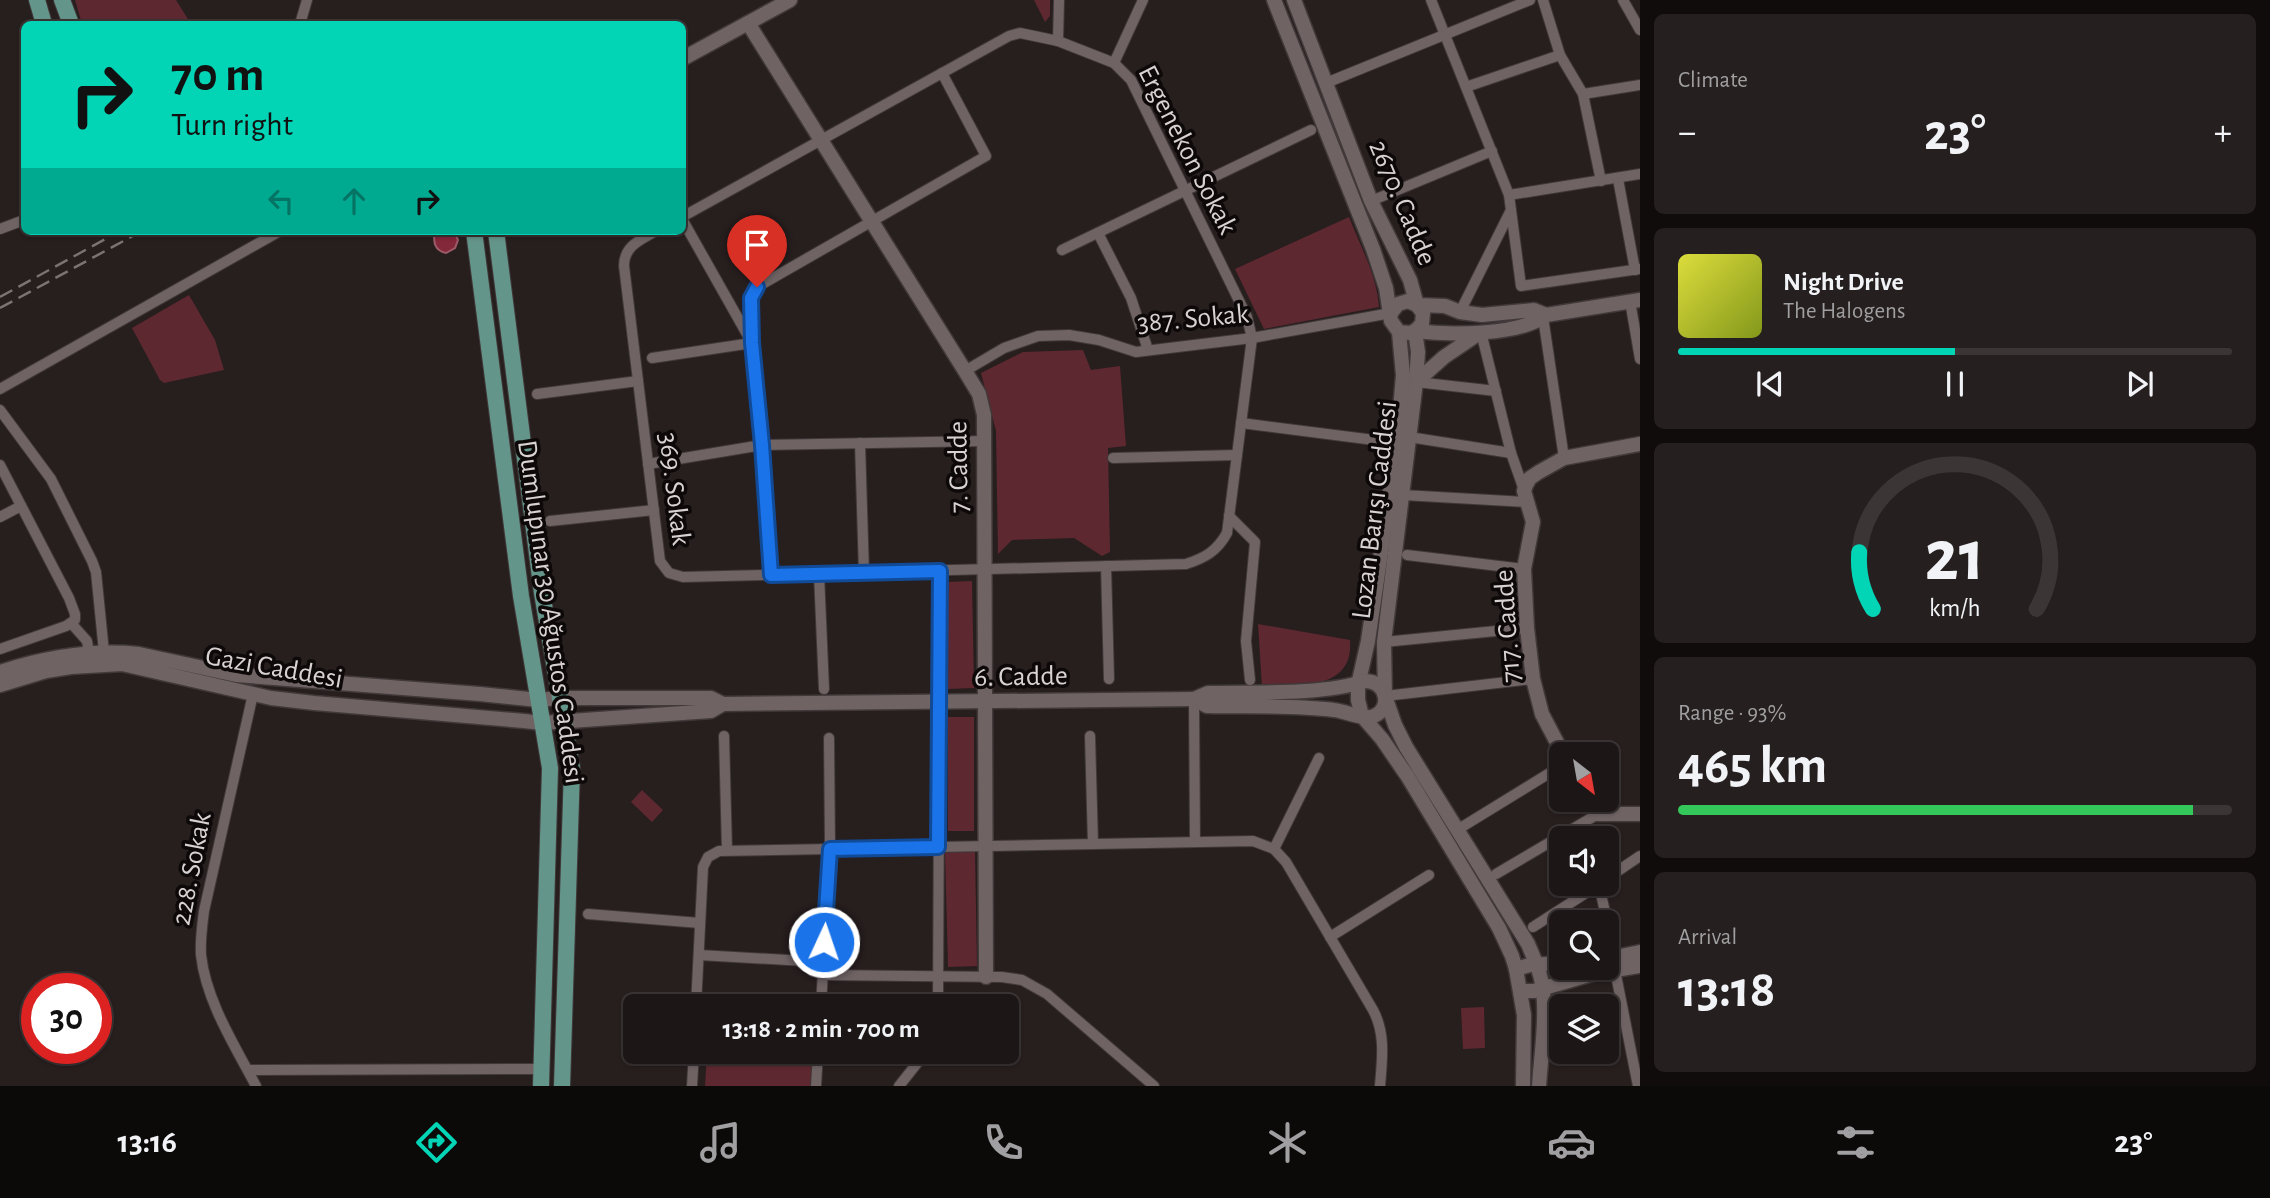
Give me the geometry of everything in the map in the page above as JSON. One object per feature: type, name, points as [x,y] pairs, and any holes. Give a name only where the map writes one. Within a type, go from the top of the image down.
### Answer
[{"type":"main road","points":[[37,0],[43,21]]},
{"type":"main road","points":[[62,0],[70,21]]},
{"type":"main road","points":[[686,56],[790,0]]},
{"type":"main road","name":"2670. Cadde","points":[[1274,0],[1373,249],[1391,313]]},
{"type":"main road","name":"2670. Cadde","points":[[1294,0],[1371,201],[1410,280],[1418,304],[1444,306],[1482,316],[1534,310],[1545,316]]},
{"type":"main road","name":"7. Cadde","points":[[748,23],[979,394],[984,415],[985,441],[986,977]]},
{"type":"main road","name":"Dumlupınar 30 Ağustos Caddesi","points":[[475,235],[521,596],[550,768],[541,1086]]},
{"type":"main road","name":"Dumlupınar 30 Ağustos Caddesi","points":[[497,235],[542,593],[572,768],[562,1086]]},
{"type":"main road","name":"2670. Cadde","points":[[1415,331],[1449,335],[1481,332],[1535,324],[1545,316],[1635,300]]},
{"type":"main road","points":[[1402,301],[1418,304],[1423,318],[1422,324],[1410,333],[1399,332],[1393,326],[1391,313],[1394,307],[1402,301]]},
{"type":"main road","name":"Lozan Barışı Caddesi","points":[[1415,331],[1418,352],[1416,382],[1384,642],[1385,695],[1406,747],[1528,944],[1537,964],[1543,989],[1539,1086]]},
{"type":"main road","name":"Lozan Barışı Caddesi","points":[[1362,716],[1358,685],[1369,635],[1397,444],[1403,375],[1399,332]]},
{"type":"main road","points":[[1416,382],[1444,357],[1481,332]]},
{"type":"main road","points":[[1526,497],[1530,478],[1563,458],[1640,444]]},
{"type":"main road","name":"717. Cadde","points":[[1526,497],[1533,522],[1524,569],[1533,679],[1542,714],[1557,742]]},
{"type":"main road","name":"Gazi Caddesi","points":[[0,672],[54,657],[139,654],[236,675],[538,700]]},
{"type":"main road","name":"Gazi Caddesi","points":[[0,685],[94,656],[291,701],[542,723]]},
{"type":"main road","points":[[291,701],[293,681]]},
{"type":"main road","points":[[1358,685],[1365,681],[1375,683],[1385,695],[1381,711],[1372,716],[1362,716]]},
{"type":"main road","name":"6. Cadde","points":[[538,700],[711,698],[723,704],[1194,699],[1208,693],[1313,690],[1358,685]]},
{"type":"main road","name":"6. Cadde","points":[[1194,699],[1207,706],[1326,709],[1362,716]]},
{"type":"main road","name":"6. Cadde","points":[[542,723],[711,711],[723,704]]},
{"type":"main road","points":[[1362,716],[1382,739],[1408,777],[1499,928],[1516,969],[1521,991],[1525,1032],[1523,1086]]},
{"type":"main road","points":[[1598,814],[1640,814]]},
{"type":"main road","points":[[1619,960],[1640,952]]},
{"type":"main road","points":[[1619,963],[1640,965]]},
{"type":"main road","points":[[1516,969],[1549,964]]},
{"type":"main road","points":[[1521,991],[1543,989],[1570,980]]},
{"type":"street","points":[[301,21],[307,0]]},
{"type":"street","points":[[1058,41],[1059,0]]},
{"type":"street","points":[[1114,63],[1143,0]]},
{"type":"street","points":[[1431,0],[1509,195],[1521,286],[1638,269],[1618,178]]},
{"type":"street","points":[[1326,83],[1513,4],[1530,0]]},
{"type":"street","points":[[1542,0],[1560,55],[1583,94],[1601,181]]},
{"type":"street","points":[[1623,0],[1640,30]]},
{"type":"street","name":"Ergenekon Sokak","points":[[822,139],[1009,36],[1020,33],[1058,41],[1114,63],[1131,80],[1247,317],[1252,338],[1227,533]]},
{"type":"street","points":[[1466,87],[1560,55]]},
{"type":"street","points":[[771,575],[752,343],[751,298],[757,287],[986,156],[942,73]]},
{"type":"street","points":[[1583,94],[1640,85]]},
{"type":"street","points":[[1062,250],[1311,130]]},
{"type":"street","points":[[686,212],[822,139]]},
{"type":"street","points":[[1371,201],[1492,151]]},
{"type":"street","points":[[1509,195],[1640,174]]},
{"type":"street","points":[[1460,312],[1511,209]]},
{"type":"street","points":[[686,220],[752,343]]},
{"type":"street","points":[[0,229],[21,221]]},
{"type":"street","points":[[1098,233],[1131,298],[1148,350]]},
{"type":"street","points":[[0,389],[272,235]]},
{"type":"street","name":"369. Sokak","points":[[649,235],[635,243],[624,259],[660,561],[669,573],[683,577],[1186,565],[1212,553],[1227,533]]},
{"type":"street","points":[[1635,300],[1640,359]]},
{"type":"street","name":"387. Sokak","points":[[965,371],[1004,348],[1038,336],[1069,335],[1099,340],[1136,352],[1252,338],[1391,313]]},
{"type":"street","points":[[1545,316],[1563,458]]},
{"type":"street","points":[[1402,495],[1526,497],[1511,453],[1481,332]]},
{"type":"street","points":[[652,358],[752,343]]},
{"type":"street","points":[[537,394],[638,381]]},
{"type":"street","points":[[1416,382],[1496,391]]},
{"type":"street","points":[[0,410],[51,479],[92,561],[96,572],[94,656]]},
{"type":"street","points":[[1241,423],[1382,441]]},
{"type":"street","points":[[1409,437],[1511,453]]},
{"type":"street","points":[[648,464],[762,445],[985,441]]},
{"type":"street","points":[[860,443],[864,573]]},
{"type":"street","points":[[1113,458],[1237,455]]},
{"type":"street","points":[[0,465],[74,608],[75,620],[0,649]]},
{"type":"street","points":[[0,517],[21,506]]},
{"type":"street","points":[[550,522],[654,510]]},
{"type":"street","points":[[1229,516],[1255,542],[1246,641],[1250,680]]},
{"type":"street","points":[[1407,555],[1524,569]]},
{"type":"street","points":[[1106,566],[1109,679]]},
{"type":"street","points":[[938,994],[940,571]]},
{"type":"street","points":[[819,574],[824,689]]},
{"type":"street","points":[[71,623],[87,641],[94,656]]},
{"type":"street","points":[[1384,642],[1527,628]]},
{"type":"street","points":[[1385,695],[1533,679]]},
{"type":"street","name":"228. Sokak","points":[[253,694],[204,911],[201,940],[202,958],[212,995],[256,1086]]},
{"type":"street","points":[[1194,699],[1195,842]]},
{"type":"street","points":[[724,736],[727,850]]},
{"type":"street","points":[[1090,736],[1093,844]]},
{"type":"street","points":[[821,994],[830,849],[829,738]]},
{"type":"street","points":[[1274,849],[1319,758]]},
{"type":"street","points":[[1457,830],[1549,773]]},
{"type":"street","points":[[1496,874],[1598,814]]},
{"type":"street","points":[[697,994],[705,862],[712,854],[727,850],[1253,841],[1274,849],[1286,862],[1379,1022],[1382,1045],[1380,1086]]},
{"type":"street","points":[[1619,871],[1640,856]]},
{"type":"street","points":[[1330,937],[1429,875]]},
{"type":"street","points":[[1533,927],[1582,896]]},
{"type":"street","points":[[588,914],[700,923]]},
{"type":"street","points":[[699,955],[823,962]]},
{"type":"street","points":[[822,975],[1014,978],[1038,988],[1059,1003],[1154,1086]]},
{"type":"street","points":[[1616,980],[1638,1086]]},
{"type":"street","points":[[692,1086],[693,1064]]},
{"type":"street","points":[[817,1086],[818,1064]]},
{"type":"street","points":[[899,1086],[916,1064]]},
{"type":"street","points":[[248,1070],[541,1069]]},
{"type":"shaded area","points":[[75,0],[176,0],[189,21],[81,21]]},
{"type":"shaded area","points":[[1034,0],[1050,0],[1050,16],[1045,22]]},
{"type":"shaded area","points":[[1349,217],[1372,272],[1379,307],[1264,329],[1235,269]]},
{"type":"shaded area","points":[[434,235],[456,235],[458,240],[455,248],[446,253],[435,245]]},
{"type":"shaded area","points":[[189,295],[215,340],[224,370],[164,383],[132,328]]},
{"type":"shaded area","points":[[1083,350],[1091,370],[1120,366],[1126,446],[1108,448],[1110,552],[1102,556],[1074,538],[1012,540],[998,554],[996,431],[981,373],[1023,352]]},
{"type":"shaded area","points":[[972,581],[974,688],[948,689],[946,582]]},
{"type":"shaded area","points":[[1258,624],[1350,640],[1349,657],[1343,669],[1321,682],[1262,687]]},
{"type":"shaded area","points":[[948,717],[974,717],[974,831],[948,831]]},
{"type":"shaded area","points":[[642,790],[663,810],[652,822],[631,802]]},
{"type":"shaded area","points":[[945,851],[975,851],[977,966],[948,967]]},
{"type":"shaded area","points":[[1484,1007],[1485,1048],[1463,1049],[1461,1008]]},
{"type":"shaded area","points":[[706,1064],[814,1064],[812,1086],[705,1086]]},
{"type":"railway","points":[[0,297],[113,235]]},
{"type":"railway","points":[[0,308],[135,235]]},
{"type":"route","points":[[757,287],[751,298],[752,343],[771,575],[940,571],[938,847],[830,849],[824,942]]}]
